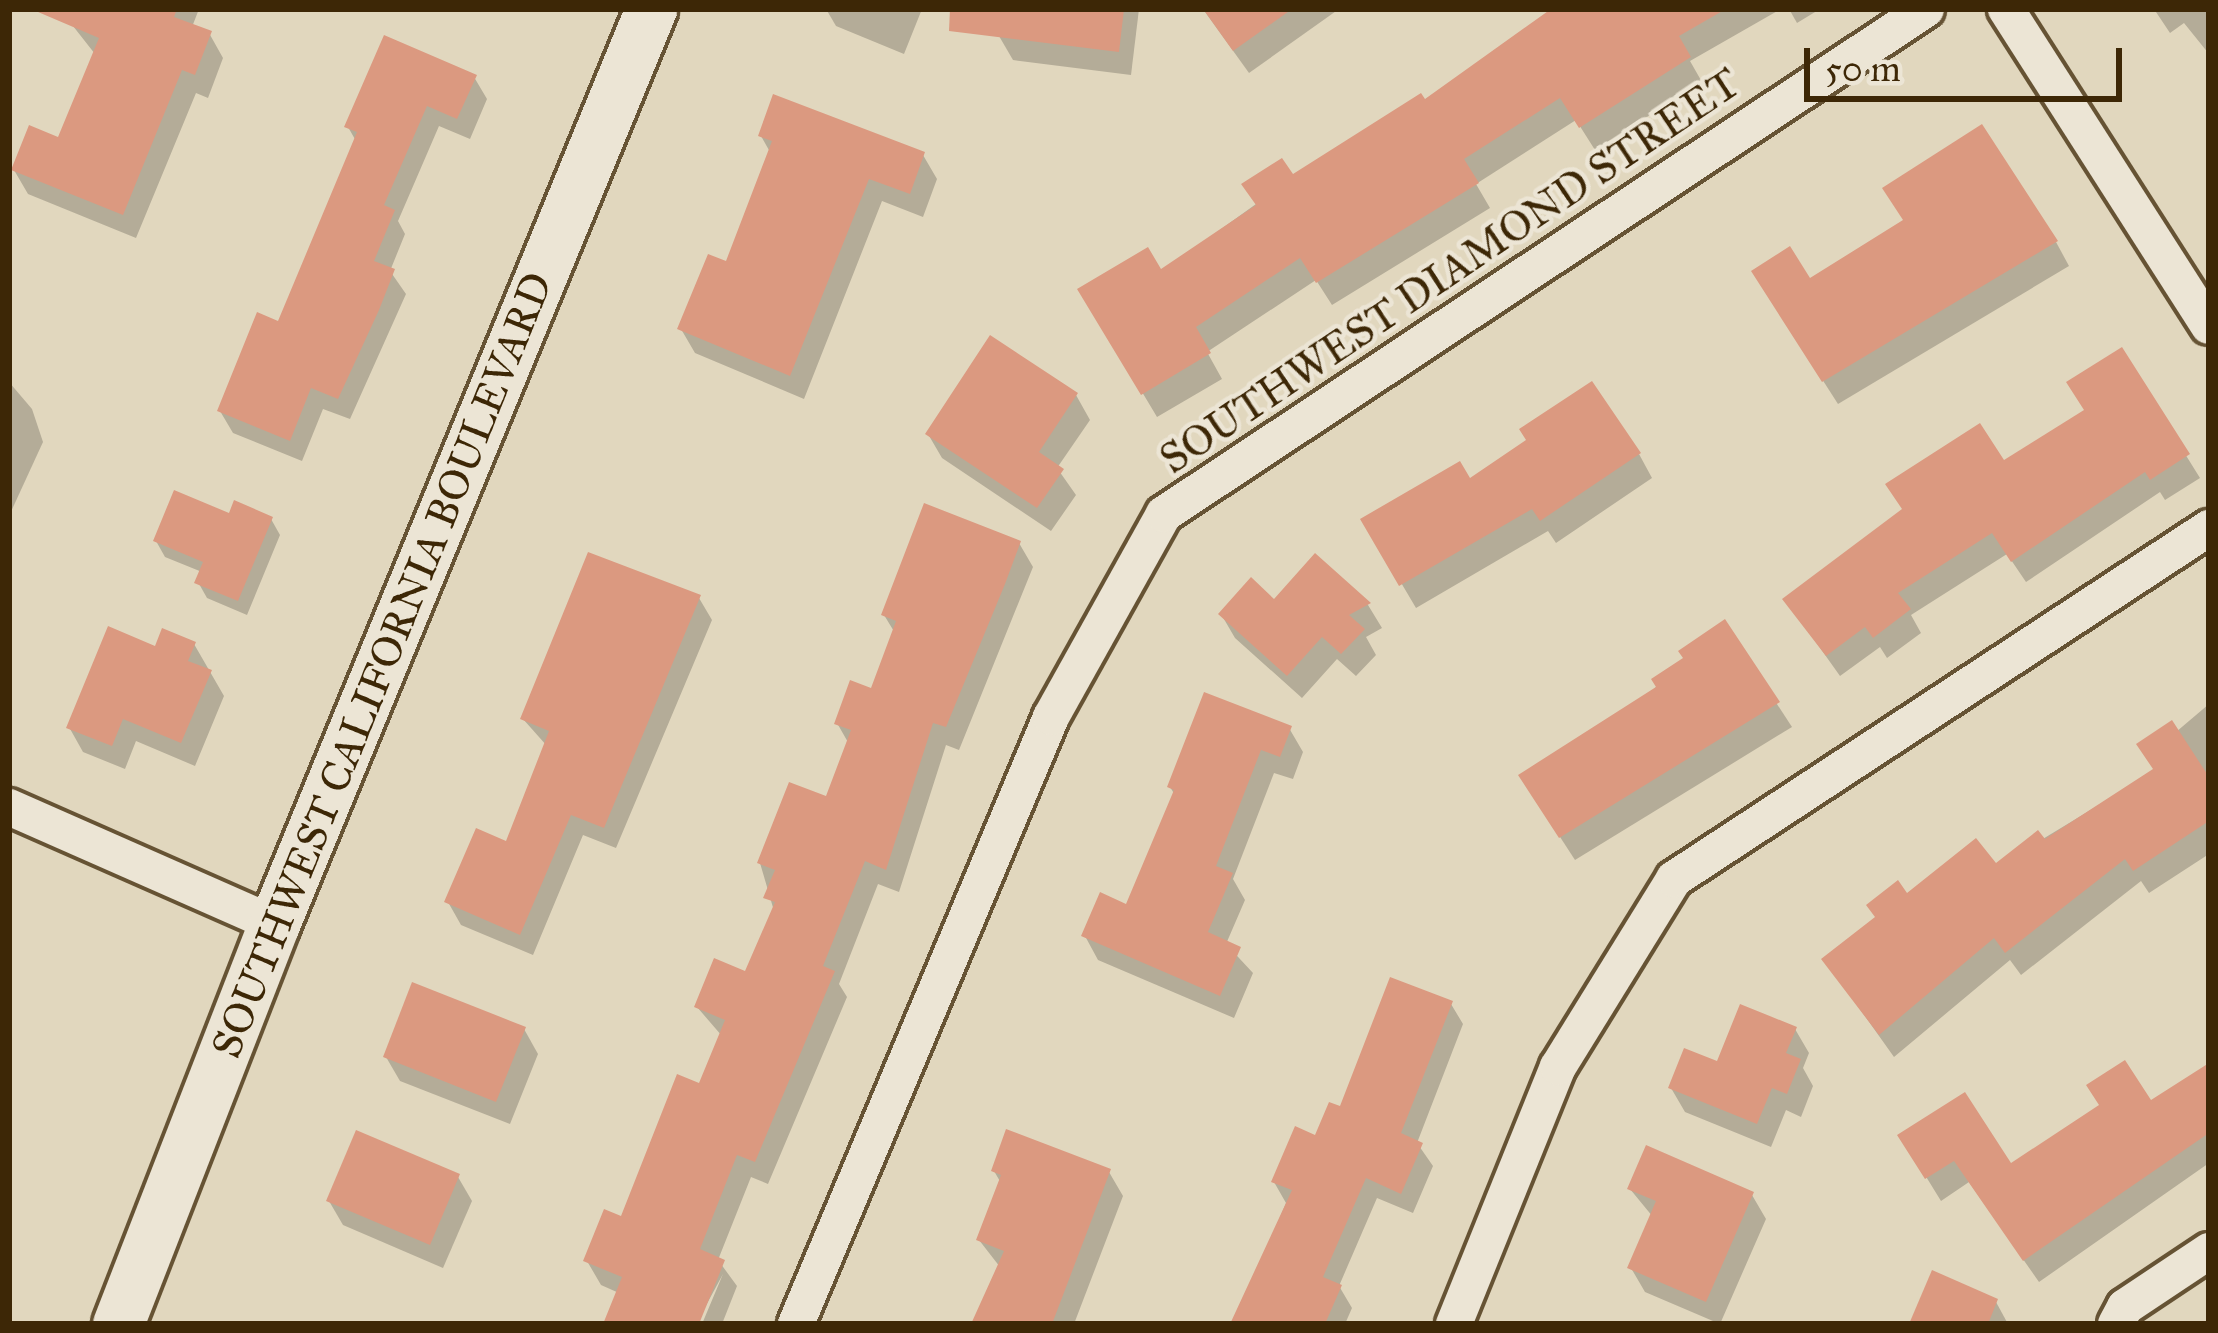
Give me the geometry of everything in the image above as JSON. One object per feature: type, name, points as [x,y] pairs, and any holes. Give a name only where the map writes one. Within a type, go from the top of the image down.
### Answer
[{"type":"street","name":"SOUTHWEST CALIFORNIA BOULEVARD","points":[[118,1324],[274,923],[651,9]]},
{"type":"street","name":"SOUTHWEST DIAMOND STREET","points":[[796,1324],[1051,717],[1165,514],[1927,9]]},
{"type":"street","points":[[2006,9],[2209,326]]},
{"type":"street","points":[[1454,1324],[1558,1067],[1674,879],[2209,528]]},
{"type":"street","points":[[9,806],[274,923]]},
{"type":"street","points":[[2116,1324],[2125,1307],[2209,1251]]},
{"type":"building","points":[[31,9],[177,9],[174,17],[212,31],[195,75],[182,70],[123,215],[11,170],[29,125],[58,137],[99,38]]},
{"type":"building","points":[[950,9],[1124,9],[1119,52],[949,31]]},
{"type":"building","points":[[1203,9],[1292,9],[1233,51]]},
{"type":"building","points":[[1551,9],[1726,9],[1679,36],[1691,57],[1579,128],[1560,98],[1464,159],[1479,183],[1316,283],[1300,258],[1196,327],[1211,353],[1141,395],[1077,289],[1148,247],[1161,269],[1256,205],[1241,184],[1282,158],[1293,174],[1421,93],[1425,99]]},
{"type":"building","points":[[384,35],[477,75],[457,119],[427,106],[384,205],[395,210],[374,261],[395,269],[379,310],[338,399],[311,388],[290,441],[217,411],[257,312],[278,321],[357,132],[344,127]]},
{"type":"building","points":[[773,94],[925,152],[910,194],[869,179],[790,376],[677,329],[708,254],[726,261],[772,141],[758,136]]},
{"type":"building","points":[[1982,124],[2058,241],[1822,382],[1751,271],[1790,246],[1810,278],[1903,220],[1882,188]]},
{"type":"building","points":[[990,335],[1078,393],[1039,452],[1064,469],[1037,508],[925,434]]},
{"type":"building","points":[[2122,347],[2190,454],[2150,480],[2145,472],[2011,562],[1992,533],[1898,593],[1911,609],[1873,638],[1865,627],[1826,656],[1782,599],[1902,509],[1885,484],[1980,423],[2004,460],[2084,410],[2066,382]]},
{"type":"building","points":[[1592,381],[1641,453],[1540,521],[1532,509],[1399,586],[1360,519],[1460,461],[1470,478],[1526,440],[1519,429]]},
{"type":"building","points":[[174,490],[229,513],[234,500],[273,517],[238,601],[194,583],[203,562],[153,541]]},
{"type":"building","points":[[924,503],[1021,541],[1005,584],[946,727],[933,723],[886,870],[865,861],[823,966],[835,971],[755,1162],[737,1155],[700,1249],[725,1260],[699,1324],[603,1324],[622,1277],[583,1261],[604,1209],[621,1216],[677,1074],[699,1083],[725,1020],[694,1007],[714,958],[745,971],[775,902],[763,898],[775,870],[757,863],[789,782],[826,796],[851,730],[834,724],[850,680],[871,688],[896,621],[881,615]]},
{"type":"building","points":[[588,552],[701,595],[604,828],[571,815],[520,935],[444,902],[476,828],[506,841],[549,731],[520,719]]},
{"type":"building","points":[[1315,553],[1371,603],[1349,615],[1365,629],[1341,654],[1322,637],[1287,676],[1218,614],[1251,577],[1274,599]]},
{"type":"building","points":[[1725,619],[1780,702],[1559,838],[1518,775],[1656,687],[1651,679],[1683,658],[1678,651]]},
{"type":"building","points":[[108,626],[155,646],[162,628],[196,642],[188,661],[212,670],[181,743],[123,719],[112,746],[66,728]]},
{"type":"building","points":[[1204,692],[1292,726],[1280,757],[1261,750],[1216,866],[1233,873],[1208,932],[1241,947],[1220,996],[1081,936],[1100,892],[1126,904],[1174,790],[1167,787]]},
{"type":"building","points":[[2172,720],[2209,777],[2209,821],[2133,871],[2125,859],[2005,953],[1994,938],[1879,1035],[1821,959],[1875,917],[1866,905],[1898,880],[1907,893],[1976,838],[1996,863],[2038,830],[2045,839],[2153,769],[2136,744]]},
{"type":"building","points":[[1390,977],[1453,1001],[1401,1133],[1423,1143],[1401,1194],[1366,1178],[1323,1277],[1342,1285],[1325,1324],[1230,1324],[1292,1190],[1271,1182],[1295,1126],[1315,1135],[1329,1102],[1340,1106]]},
{"type":"building","points":[[412,982],[526,1027],[496,1102],[383,1057]]},
{"type":"building","points":[[1740,1004],[1797,1027],[1786,1053],[1801,1059],[1787,1094],[1772,1088],[1757,1124],[1668,1088],[1684,1048],[1717,1061]]},
{"type":"building","points":[[2125,1060],[2151,1100],[2209,1063],[2209,1133],[2023,1261],[1954,1161],[1925,1179],[1897,1135],[1965,1092],[2011,1163],[2099,1105],[2086,1085]]},
{"type":"building","points":[[1006,1129],[1111,1169],[1052,1324],[971,1324],[1004,1251],[976,1240],[1001,1175],[991,1171]]},
{"type":"building","points":[[356,1130],[460,1174],[430,1245],[326,1201]]},
{"type":"building","points":[[1646,1145],[1754,1192],[1706,1302],[1627,1268],[1656,1201],[1627,1189]]},
{"type":"building","points":[[1932,1270],[1998,1299],[1988,1324],[1909,1324]]}]
